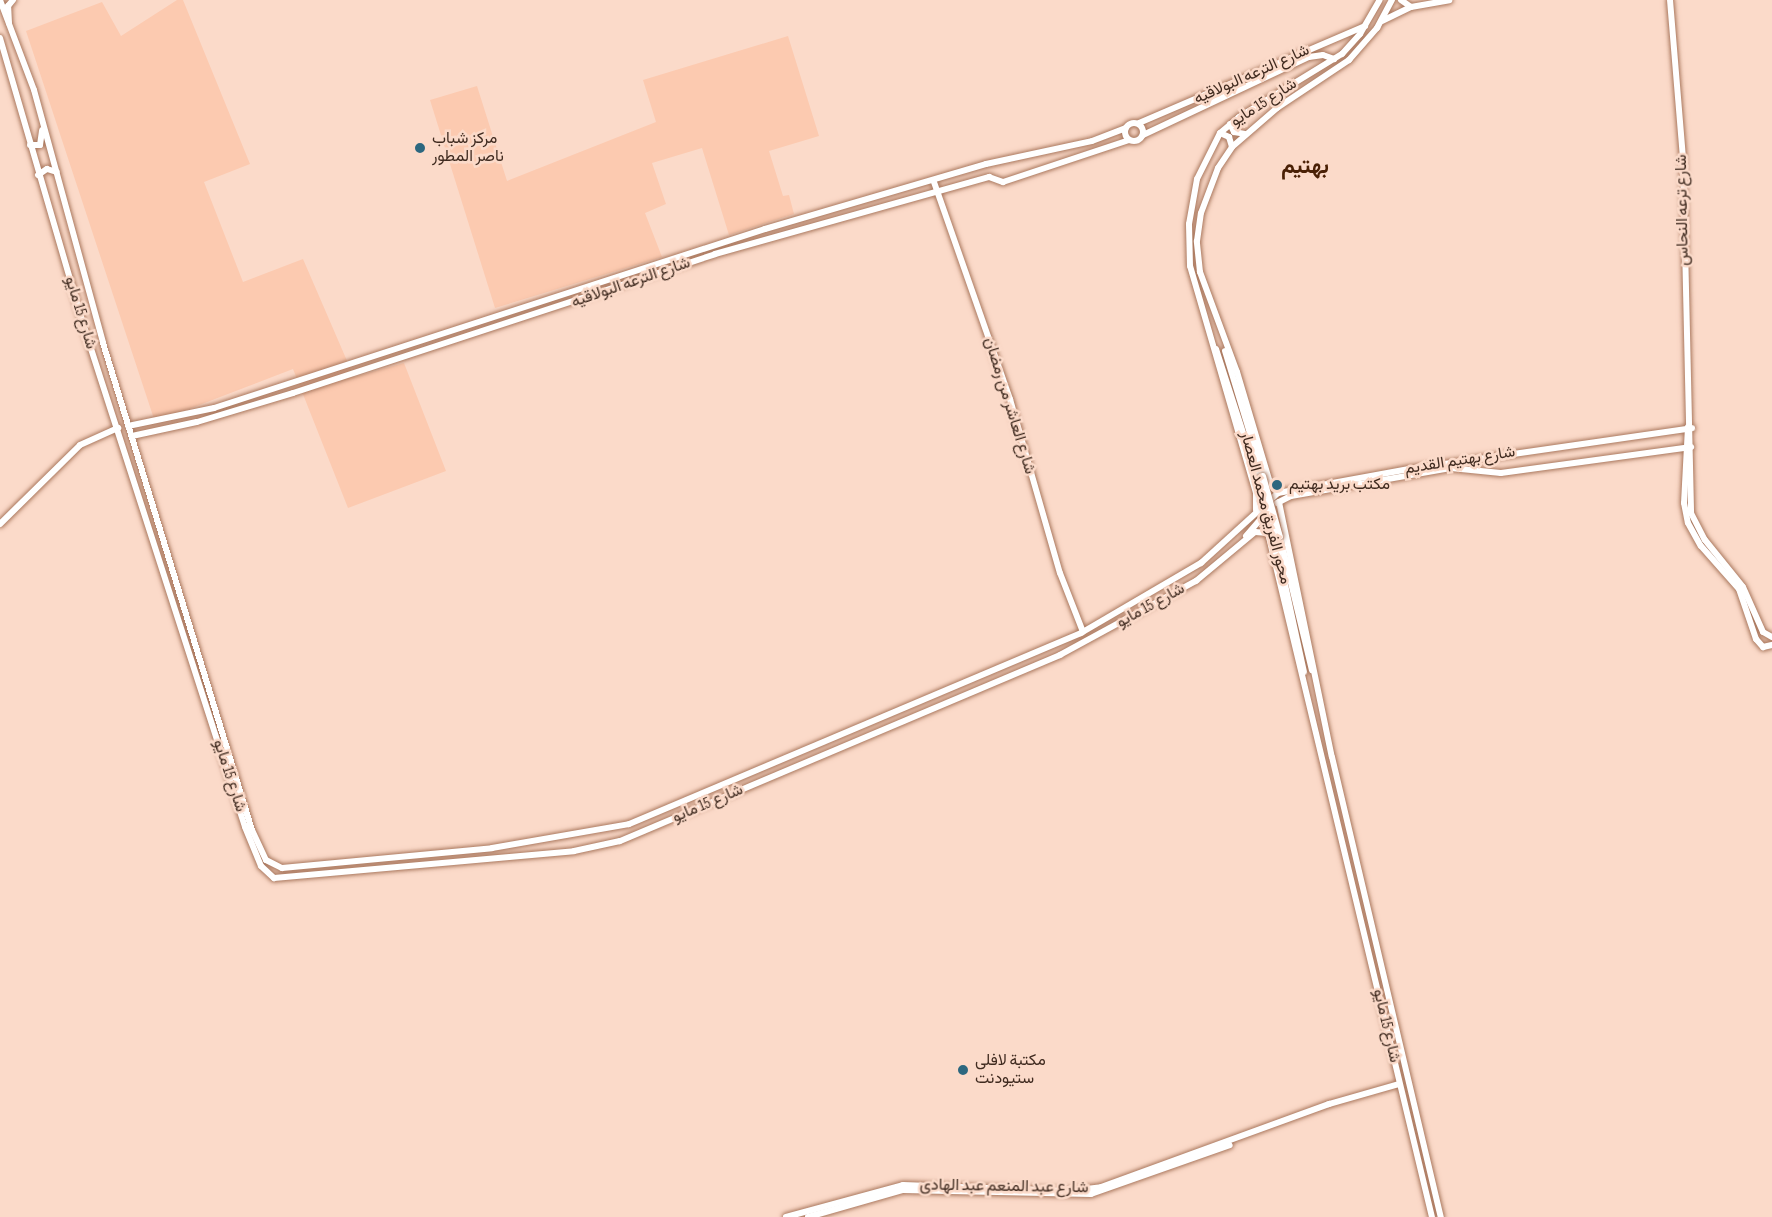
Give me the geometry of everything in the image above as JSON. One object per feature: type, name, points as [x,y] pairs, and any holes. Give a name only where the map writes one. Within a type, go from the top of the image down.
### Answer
[{"type":"main road","name":"شارع 15 مايو","points":[[0,0],[42,120],[97,324],[252,830],[272,865],[294,868],[475,850],[621,827],[905,710],[1083,632],[1215,551]]},
{"type":"main road","points":[[0,21],[9,24],[8,8],[13,0]]},
{"type":"main road","name":"شارع 15 مايو","points":[[1256,511],[1256,493],[1190,266],[1189,224],[1199,172],[1220,133],[1230,124],[1334,59],[1365,26],[1380,0]]},
{"type":"main road","name":"شارع 15 مايو","points":[[1270,486],[1237,372],[1224,344],[1200,272],[1197,241],[1205,198],[1232,147],[1245,134],[1349,60],[1381,22],[1392,0]]},
{"type":"main road","points":[[1401,0],[1410,7]]},
{"type":"main road","points":[[1381,22],[1410,7],[1449,0]]},
{"type":"main road","name":"شارع ترعه النحاس","points":[[1670,0],[1683,157],[1690,426],[1685,513],[1698,536],[1739,589],[1756,639],[1763,647],[1771,640],[1763,632],[1743,587],[1698,536]]},
{"type":"main road","name":"شارع الترعه البولاقيه","points":[[1139,123],[1365,26]]},
{"type":"main road","name":"شارع 15 مايو","points":[[0,38],[38,175],[85,330],[245,827],[261,866],[274,878],[340,875],[612,844],[924,714],[1083,643],[1196,581],[1255,532],[1268,533],[1432,1217]]},
{"type":"main road","name":"شارع الترعه البولاقيه","points":[[1143,135],[1312,56],[1334,59]]},
{"type":"main road","points":[[30,145],[42,143],[42,120]]},
{"type":"main road","points":[[1132,122],[1139,123],[1143,135],[1137,141],[1129,140],[1126,128],[1132,122]]},
{"type":"main road","points":[[1230,124],[1234,132],[1245,134]]},
{"type":"main road","name":"شارع الترعه البولاقيه","points":[[128,426],[195,413],[820,213],[934,182],[986,164],[1092,141],[1126,128]]},
{"type":"main road","points":[[1220,133],[1229,137],[1232,147]]},
{"type":"main road","name":"شارع الترعه البولاقيه","points":[[132,436],[197,422],[539,315],[707,257],[989,177],[1003,182],[1129,140]]},
{"type":"main road","points":[[38,175],[47,169],[57,173]]},
{"type":"main road","name":"شارع العاشر من رمضان","points":[[934,182],[1010,399],[1060,573],[1083,632]]},
{"type":"main road","points":[[820,213],[823,225]]},
{"type":"main road","points":[[85,330],[92,332],[97,324]]},
{"type":"main road","name":"محور الفريق محمد العصار","points":[[1210,338],[1239,415],[1272,528],[1305,681]]},
{"type":"main road","name":"محور الفريق محمد العصار","points":[[1224,344],[1272,505],[1315,679]]},
{"type":"main road","points":[[94,357],[96,350],[105,350]]},
{"type":"main road","points":[[195,413],[197,422]]},
{"type":"main road","name":"شارع بهتيم القديم","points":[[1215,551],[1278,493],[1408,469],[1690,426]]},
{"type":"main road","points":[[0,524],[80,445],[118,428]]},
{"type":"main road","name":"شارع بهتيم القديم","points":[[1226,558],[1279,502],[1291,496],[1452,468],[1501,473],[1688,448]]},
{"type":"main road","points":[[1256,493],[1265,494],[1270,486],[1278,493]]},
{"type":"main road","name":"شارع 15 مايو","points":[[1279,502],[1283,529],[1312,649],[1315,679],[1441,1217]]},
{"type":"main road","points":[[1268,533],[1274,525],[1283,529]]},
{"type":"main road","points":[[920,703],[924,714]]},
{"type":"main road","points":[[905,710],[909,720]]},
{"type":"main road","name":"شارع عبد المنعم عبد الهادى","points":[[891,1189],[1091,1194],[1337,1103],[1400,1084]]},
{"type":"main road","points":[[786,1217],[848,1203],[891,1189]]},
{"type":"main road","points":[[808,1217],[891,1189]]},
{"type":"shaded area","points":[[177,0],[183,0],[250,164],[204,182],[243,282],[303,259],[354,377],[404,363],[446,471],[348,508],[293,369],[155,422],[26,31],[102,2],[121,36]]},
{"type":"shaded area","points":[[788,36],[819,136],[769,151],[783,196],[789,195],[794,214],[729,235],[702,148],[652,163],[666,204],[645,213],[662,257],[495,308],[430,100],[477,86],[507,181],[656,122],[643,80]]},
{"type":"place","name":"مركز شباب ناصر المطور","points":[[420,148]]},
{"type":"place","name":"مكتب بريد بهتيم","points":[[1277,485]]},
{"type":"place","name":"مكتبة لافلى ستيودنت","points":[[963,1070]]},
{"type":"district","name":"بهتيم","points":[[1305,167]]}]
